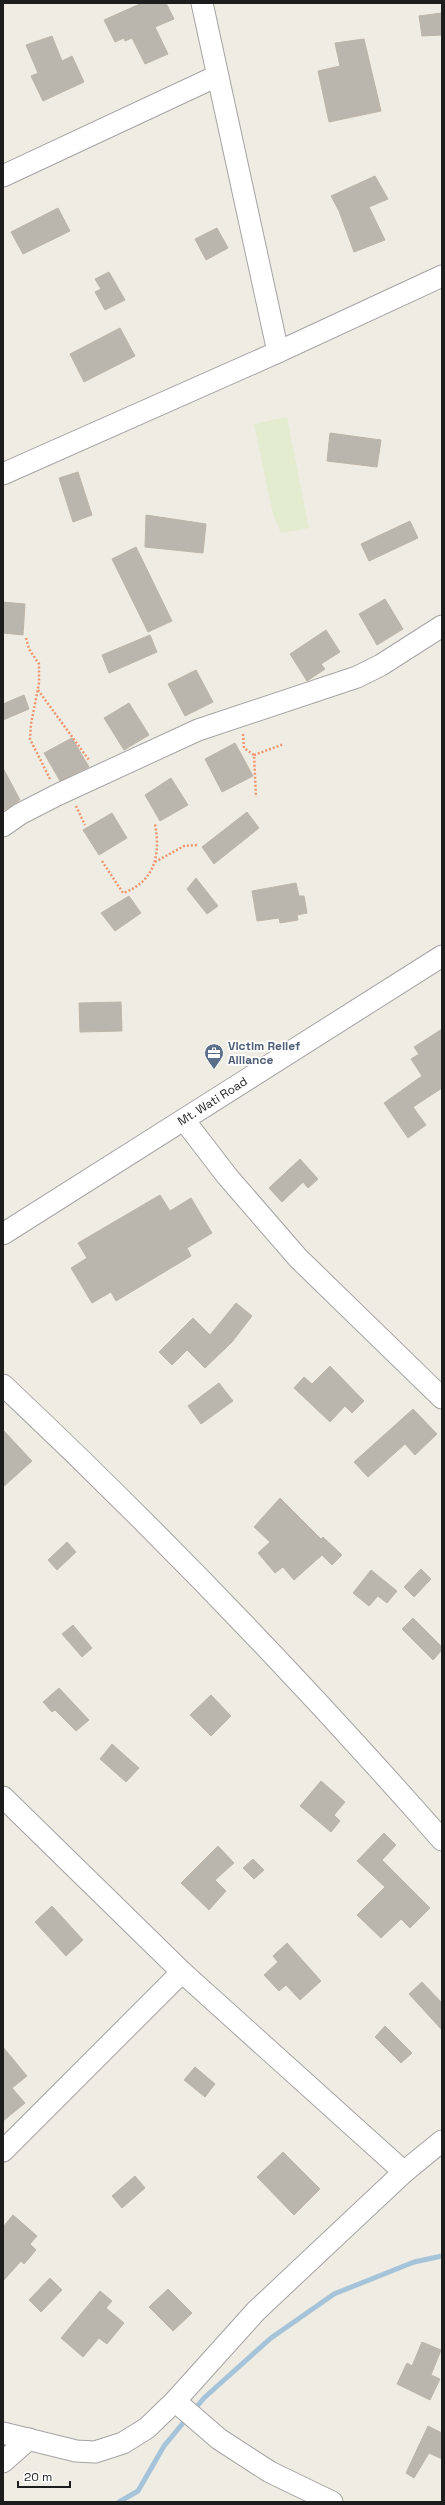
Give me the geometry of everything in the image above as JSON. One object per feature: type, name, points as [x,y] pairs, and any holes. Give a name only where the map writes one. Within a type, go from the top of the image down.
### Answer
[{"type":"street","points":[[202,3],[278,352]]},
{"type":"street","points":[[3,176],[217,76]]},
{"type":"street","points":[[3,474],[278,352],[442,276]]},
{"type":"street","points":[[3,826],[20,814],[57,795],[198,730],[240,714],[357,677],[381,664],[442,626]]},
{"type":"street","name":"Mt. Wati Road","points":[[3,1234],[442,956]]},
{"type":"street","points":[[184,1120],[227,1176],[298,1258],[342,1298],[442,1398]]},
{"type":"street","points":[[3,1385],[84,1461],[260,1641],[373,1762],[442,1840]]},
{"type":"street","points":[[3,1797],[182,1972],[404,2172]]},
{"type":"street","points":[[3,2151],[182,1972]]},
{"type":"street","points":[[3,2433],[76,2450],[95,2452],[123,2443],[148,2428],[175,2401],[256,2311],[404,2172],[442,2141]]},
{"type":"street","points":[[175,2401],[219,2439],[270,2472],[332,2502]]},
{"type":"street","points":[[3,2462],[29,2439]]},
{"type":"path","points":[[26,638],[29,649],[39,664],[38,689],[31,724],[30,739],[40,756],[57,795]]},
{"type":"path","points":[[38,689],[100,776]]},
{"type":"path","points":[[240,714],[244,748],[254,756],[256,797]]},
{"type":"path","points":[[254,756],[284,744]]},
{"type":"path","points":[[102,861],[123,893],[136,888],[146,880],[155,862],[158,836],[155,824]]},
{"type":"path","points":[[155,862],[184,846],[197,845]]},
{"type":"green space","points":[[287,417],[309,528],[281,533],[273,514],[254,424]]},
{"type":"building","points":[[142,3],[166,3],[174,19],[155,27],[168,54],[145,64],[132,38],[125,41],[124,38],[115,42],[104,20]]},
{"type":"building","points":[[442,13],[442,35],[422,36],[419,16]]},
{"type":"building","points":[[52,36],[62,61],[72,56],[84,82],[43,101],[31,76],[38,73],[26,45]]},
{"type":"building","points":[[364,39],[381,111],[329,122],[318,71],[340,66],[335,43]]},
{"type":"building","points":[[375,176],[388,199],[369,207],[385,240],[354,252],[339,211],[331,196]]},
{"type":"building","points":[[58,208],[70,231],[23,254],[11,232]]},
{"type":"building","points":[[217,228],[228,248],[206,260],[195,239]]},
{"type":"building","points":[[109,272],[125,300],[105,310],[95,292],[101,289],[95,279]]},
{"type":"building","points":[[120,328],[135,356],[84,382],[70,354]]},
{"type":"building","points":[[330,433],[381,440],[377,467],[327,461]]},
{"type":"building","points":[[78,472],[92,515],[73,522],[59,478]]},
{"type":"building","points":[[146,515],[206,524],[203,553],[145,547]]},
{"type":"building","points":[[410,521],[418,538],[369,561],[361,544]]},
{"type":"building","points":[[136,547],[172,621],[148,632],[112,559]]},
{"type":"building","points":[[385,599],[403,629],[377,645],[359,614]]},
{"type":"building","points":[[3,602],[25,604],[23,635],[3,633]]},
{"type":"building","points":[[326,630],[340,652],[321,664],[325,669],[307,681],[290,654]]},
{"type":"building","points":[[150,635],[157,652],[109,673],[102,655]]},
{"type":"building","points":[[196,670],[213,702],[185,716],[168,684]]},
{"type":"building","points":[[24,695],[29,709],[3,720],[3,704]]},
{"type":"building","points":[[129,703],[149,735],[124,750],[104,718]]},
{"type":"building","points":[[72,738],[89,767],[60,781],[44,753]]},
{"type":"building","points":[[235,743],[253,776],[222,792],[205,759]]},
{"type":"building","points":[[3,768],[20,800],[3,811]]},
{"type":"building","points":[[171,778],[188,805],[160,821],[145,795]]},
{"type":"building","points":[[247,812],[259,828],[214,864],[202,847]]},
{"type":"building","points":[[112,813],[127,838],[99,855],[83,830]]},
{"type":"building","points":[[196,878],[218,906],[207,914],[187,889]]},
{"type":"building","points":[[296,883],[299,896],[304,896],[307,913],[297,915],[298,920],[280,923],[279,918],[257,921],[252,891]]},
{"type":"building","points":[[129,896],[141,913],[115,931],[101,913]]},
{"type":"building","points":[[121,1002],[122,1031],[80,1032],[79,1003]]},
{"type":"building","points":[[442,1029],[442,1088],[413,1107],[426,1125],[408,1138],[384,1103],[422,1076],[411,1059],[419,1054],[414,1047]]},
{"type":"building","points":[[300,1159],[318,1179],[308,1188],[303,1182],[282,1202],[269,1188]]},
{"type":"building","points":[[160,1195],[170,1211],[191,1198],[212,1233],[187,1248],[191,1256],[116,1301],[111,1292],[92,1303],[71,1268],[87,1258],[78,1243]]},
{"type":"building","points":[[236,1303],[252,1316],[232,1342],[205,1368],[187,1350],[172,1365],[159,1352],[193,1318],[210,1335]]},
{"type":"building","points":[[330,1366],[364,1401],[352,1413],[345,1406],[330,1422],[294,1388],[304,1377],[312,1384]]},
{"type":"building","points":[[219,1383],[233,1401],[201,1424],[188,1406]]},
{"type":"building","points":[[413,1409],[437,1434],[415,1455],[405,1444],[368,1477],[354,1462]]},
{"type":"building","points":[[3,1430],[32,1461],[3,1487]]},
{"type":"building","points":[[280,1498],[321,1539],[323,1537],[342,1555],[332,1565],[322,1555],[294,1580],[283,1567],[275,1573],[258,1553],[270,1542],[254,1527]]},
{"type":"building","points":[[67,1542],[76,1552],[57,1570],[48,1560]]},
{"type":"building","points":[[421,1569],[431,1579],[414,1597],[404,1587]]},
{"type":"building","points":[[371,1570],[397,1591],[387,1603],[378,1596],[369,1606],[353,1593]]},
{"type":"building","points":[[413,1618],[442,1647],[442,1650],[433,1660],[402,1629]]},
{"type":"building","points":[[73,1625],[92,1648],[82,1657],[62,1634]]},
{"type":"building","points":[[59,1688],[89,1720],[76,1731],[55,1710],[52,1712],[43,1702]]},
{"type":"building","points":[[211,1695],[231,1716],[211,1736],[190,1715]]},
{"type":"building","points":[[112,1744],[139,1768],[126,1782],[100,1759]]},
{"type":"building","points":[[321,1781],[345,1802],[334,1815],[340,1821],[331,1832],[300,1806]]},
{"type":"building","points":[[384,1833],[396,1845],[382,1860],[430,1908],[410,1928],[401,1919],[381,1938],[357,1915],[385,1887],[357,1861]]},
{"type":"building","points":[[218,1846],[234,1863],[215,1880],[226,1891],[209,1910],[181,1883]]},
{"type":"building","points":[[253,1859],[264,1870],[254,1879],[243,1868]]},
{"type":"building","points":[[52,1906],[83,1940],[66,1956],[35,1922]]},
{"type":"building","points":[[287,1943],[321,1981],[300,2000],[286,1985],[279,1991],[264,1975],[278,1962],[273,1956]]},
{"type":"building","points":[[422,1982],[442,2003],[442,2030],[409,1994]]},
{"type":"building","points":[[385,2026],[412,2053],[401,2063],[375,2037]]},
{"type":"building","points":[[3,2047],[27,2076],[12,2088],[25,2103],[3,2121]]},
{"type":"building","points":[[195,2067],[215,2084],[205,2097],[184,2080]]},
{"type":"building","points":[[283,2152],[320,2189],[294,2215],[257,2177]]},
{"type":"building","points":[[135,2176],[145,2188],[122,2208],[112,2196]]},
{"type":"building","points":[[13,2215],[37,2236],[30,2244],[36,2250],[24,2264],[21,2261],[3,2281],[3,2227]]},
{"type":"building","points":[[50,2278],[62,2290],[41,2312],[29,2300]]},
{"type":"building","points":[[168,2289],[192,2313],[173,2331],[149,2307]]},
{"type":"building","points":[[100,2291],[112,2301],[106,2308],[124,2323],[107,2344],[99,2338],[83,2357],[61,2338]]},
{"type":"building","points":[[422,2342],[441,2350],[431,2375],[440,2379],[430,2400],[397,2384],[407,2363],[412,2366]]},
{"type":"building","points":[[428,2426],[442,2433],[442,2459],[429,2453],[414,2478],[406,2473]]},
{"type":"waterway","points":[[193,2411],[204,2398],[271,2338],[334,2294],[414,2262],[442,2256]]},
{"type":"waterway","points":[[119,2502],[138,2491],[164,2446],[188,2417]]},
{"type":"place","name":"Victim Relief Alliance","points":[[214,1070]]}]
